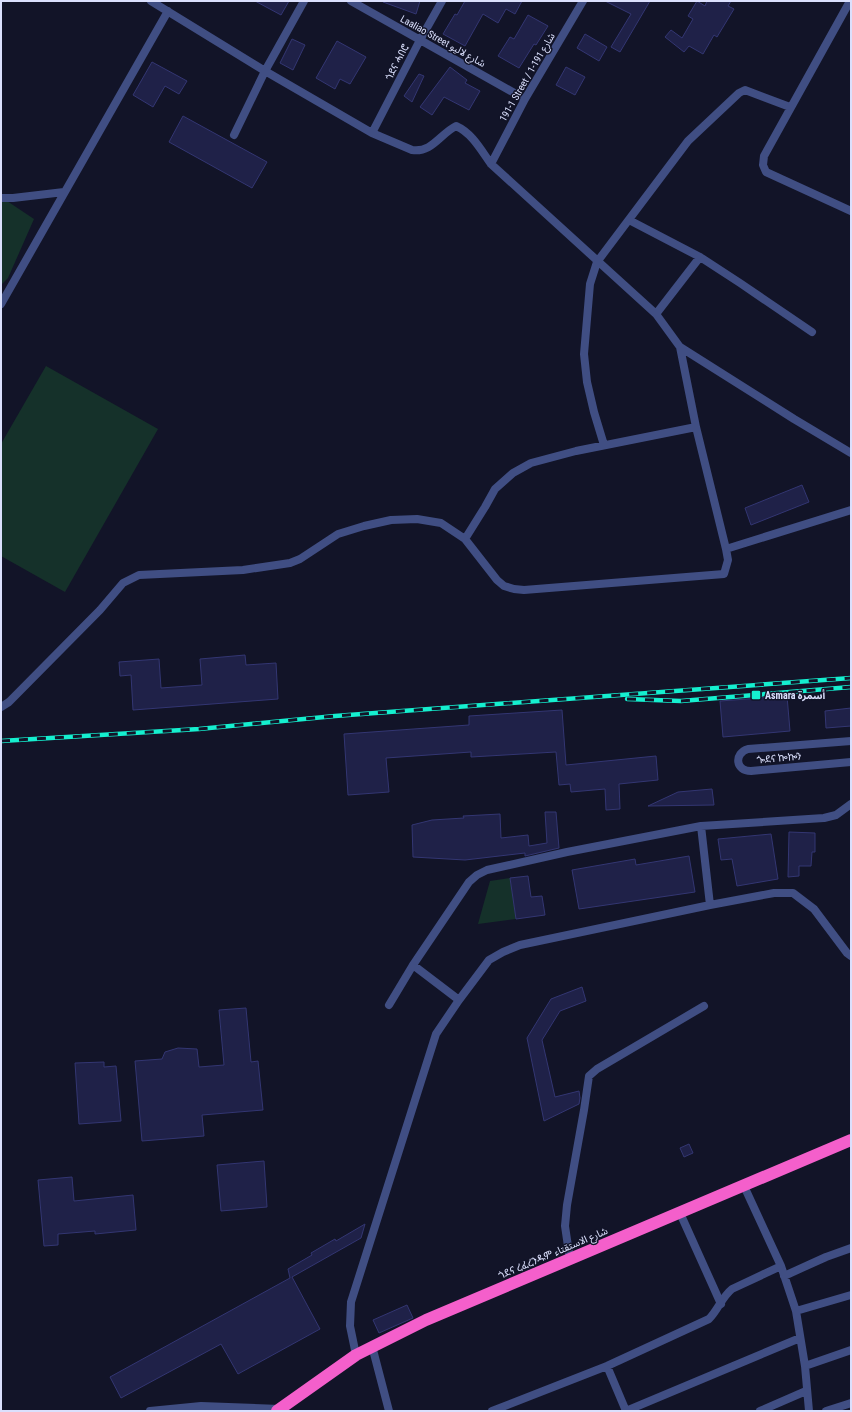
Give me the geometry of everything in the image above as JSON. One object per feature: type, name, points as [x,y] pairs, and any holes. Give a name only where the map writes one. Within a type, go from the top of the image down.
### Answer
[{"type":"highway","name":"ጎደና ረፈረንዱም شارع الاستقتاء","points":[[279,1410],[356,1355],[426,1320],[851,1140]]},
{"type":"street","points":[[234,135],[265,70],[304,1]]},
{"type":"street","name":"Laaliao Street شارع لاليو","points":[[351,1],[525,99]]},
{"type":"street","name":"ጎደና ሓበሮ","points":[[372,133],[442,1]]},
{"type":"street","name":"191-1 Street / شارع 191-1","points":[[491,164],[525,99],[583,1]]},
{"type":"street","points":[[850,1],[764,156],[763,165],[766,172],[851,211]]},
{"type":"street","points":[[156,2],[168,11],[265,70],[372,133],[412,150],[419,151],[426,149],[450,129],[456,126],[463,129],[470,134],[491,164],[597,262],[656,314],[680,347],[851,453]]},
{"type":"street","points":[[1,304],[168,11]]},
{"type":"street","points":[[604,445],[587,382],[584,354],[590,284],[597,262],[688,141],[739,93],[745,90],[790,107]]},
{"type":"street","points":[[1,198],[64,192]]},
{"type":"street","points":[[629,220],[700,257],[812,332]]},
{"type":"street","points":[[656,314],[700,257]]},
{"type":"street","points":[[1,707],[9,702],[100,610],[123,583],[139,575],[243,570],[290,563],[300,559],[338,534],[391,520],[417,519],[441,523],[465,539],[497,580],[504,586],[519,590],[724,574],[728,560],[726,549],[696,427],[680,347]]},
{"type":"street","points":[[465,539],[486,507],[495,488],[513,473],[531,464],[576,451],[696,427]]},
{"type":"street","points":[[726,549],[851,510]]},
{"type":"street","name":"ጐደና ኰኰን","points":[[851,741],[748,749],[740,754],[738,761],[741,767],[747,771],[851,762]]},
{"type":"street","points":[[389,1005],[413,965],[469,882],[477,875],[487,870],[567,852],[701,826],[824,818],[836,815],[851,804]]},
{"type":"street","points":[[701,826],[710,905]]},
{"type":"street","points":[[356,1355],[350,1326],[351,1302],[436,1034],[489,960],[520,945],[774,893],[793,893],[814,908],[847,953],[851,956]]},
{"type":"street","points":[[413,965],[459,1000]]},
{"type":"street","points":[[570,1260],[566,1226],[567,1205],[584,1110],[588,1076],[597,1068],[704,1006]]},
{"type":"street","points":[[744,1186],[781,1266],[796,1311],[805,1366],[806,1391],[809,1411]]},
{"type":"street","points":[[680,1213],[721,1304]]},
{"type":"street","points":[[784,1276],[826,1257],[851,1248]]},
{"type":"street","points":[[492,1411],[607,1366],[709,1319],[721,1304],[726,1294],[732,1289],[781,1266]]},
{"type":"street","points":[[796,1311],[851,1295]]},
{"type":"street","points":[[607,1366],[626,1411],[800,1338]]},
{"type":"street","points":[[372,1346],[389,1411]]},
{"type":"street","points":[[805,1366],[851,1350]]},
{"type":"street","points":[[760,1411],[806,1391]]},
{"type":"street","points":[[826,1411],[851,1403]]},
{"type":"street","points":[[150,1411],[202,1406],[279,1410]]},
{"type":"green space","points":[[1,197],[34,219],[8,278],[1,285]]},
{"type":"green space","points":[[46,366],[158,429],[65,592],[1,556],[1,444]]},
{"type":"green space","points":[[510,878],[516,919],[478,924],[490,881]]},
{"type":"building","points":[[255,1],[289,1],[281,15]]},
{"type":"building","points":[[383,1],[420,1],[416,14]]},
{"type":"building","points":[[465,1],[522,1],[515,14],[506,9],[498,23],[483,14],[465,46],[443,34]]},
{"type":"building","points":[[605,1],[650,1],[620,52],[611,47],[631,14]]},
{"type":"building","points":[[697,1],[705,6],[707,1],[731,1],[728,6],[734,9],[717,37],[714,35],[703,54],[689,46],[684,52],[665,37],[671,30],[682,38],[693,19],[688,16]]},
{"type":"building","points":[[528,15],[548,26],[536,45],[534,44],[519,68],[498,56],[510,37],[514,39]]},
{"type":"building","points":[[585,34],[607,47],[599,61],[577,48]]},
{"type":"building","points":[[292,39],[305,45],[293,70],[280,63]]},
{"type":"building","points":[[337,41],[366,57],[350,84],[340,79],[335,89],[316,78]]},
{"type":"building","points":[[152,62],[187,81],[179,94],[165,86],[153,107],[133,95]]},
{"type":"building","points":[[450,67],[467,80],[465,83],[480,91],[469,110],[444,97],[432,115],[420,107]]},
{"type":"building","points":[[566,67],[585,77],[575,95],[556,85]]},
{"type":"building","points":[[419,74],[424,76],[412,102],[404,96]]},
{"type":"building","points":[[183,116],[267,162],[252,188],[169,142]]},
{"type":"building","points":[[802,485],[809,502],[751,525],[745,508]]},
{"type":"building","points":[[245,655],[246,665],[276,663],[278,699],[133,710],[131,675],[120,676],[119,662],[159,659],[161,688],[202,685],[200,659]]},
{"type":"building","points":[[787,696],[790,731],[723,737],[720,701]]},
{"type":"building","points":[[851,708],[851,726],[826,728],[825,711]]},
{"type":"building","points":[[562,710],[566,765],[656,756],[658,780],[619,784],[620,809],[606,810],[605,789],[571,792],[570,784],[559,785],[556,752],[471,757],[471,752],[386,758],[389,792],[348,795],[344,734],[469,725],[469,716]]},
{"type":"building","points":[[712,789],[714,805],[648,806],[678,792]]},
{"type":"building","points":[[545,812],[556,812],[559,848],[525,856],[525,853],[465,860],[413,857],[412,825],[432,820],[464,818],[463,816],[500,814],[501,838],[528,835],[529,846],[547,843]]},
{"type":"building","points":[[789,832],[815,833],[815,852],[812,852],[811,866],[799,866],[799,876],[788,877]]},
{"type":"building","points":[[771,834],[778,879],[737,886],[732,859],[721,860],[718,839]]},
{"type":"building","points":[[689,856],[695,892],[579,909],[572,870],[635,859],[636,865]]},
{"type":"building","points":[[528,876],[531,897],[542,896],[545,915],[516,919],[510,878]]},
{"type":"building","points":[[582,987],[586,1001],[560,1011],[542,1040],[555,1097],[579,1091],[579,1104],[544,1121],[527,1038],[551,999]]},
{"type":"building","points":[[246,1008],[251,1062],[258,1061],[263,1110],[202,1115],[204,1136],[142,1141],[135,1061],[162,1059],[165,1052],[178,1048],[197,1049],[199,1067],[224,1065],[219,1010]]},
{"type":"building","points":[[104,1062],[104,1067],[116,1066],[121,1121],[79,1124],[75,1063]]},
{"type":"building","points":[[689,1144],[693,1153],[684,1157],[680,1148]]},
{"type":"building","points":[[264,1161],[267,1207],[221,1211],[217,1165]]},
{"type":"building","points":[[72,1177],[74,1201],[133,1195],[136,1230],[95,1234],[95,1231],[58,1234],[58,1245],[44,1246],[38,1180]]},
{"type":"building","points":[[365,1224],[361,1238],[292,1277],[320,1329],[238,1374],[221,1344],[121,1398],[110,1377],[290,1278],[288,1269],[312,1255],[311,1253],[335,1239],[336,1241]]},
{"type":"building","points":[[407,1305],[413,1318],[379,1333],[373,1320]]},
{"type":"railway","points":[[1,741],[199,729],[335,716],[851,678]]},
{"type":"railway","points":[[627,699],[681,701],[851,687]]},
{"type":"place","name":"Asmara أسمرة","points":[[756,695]]}]
